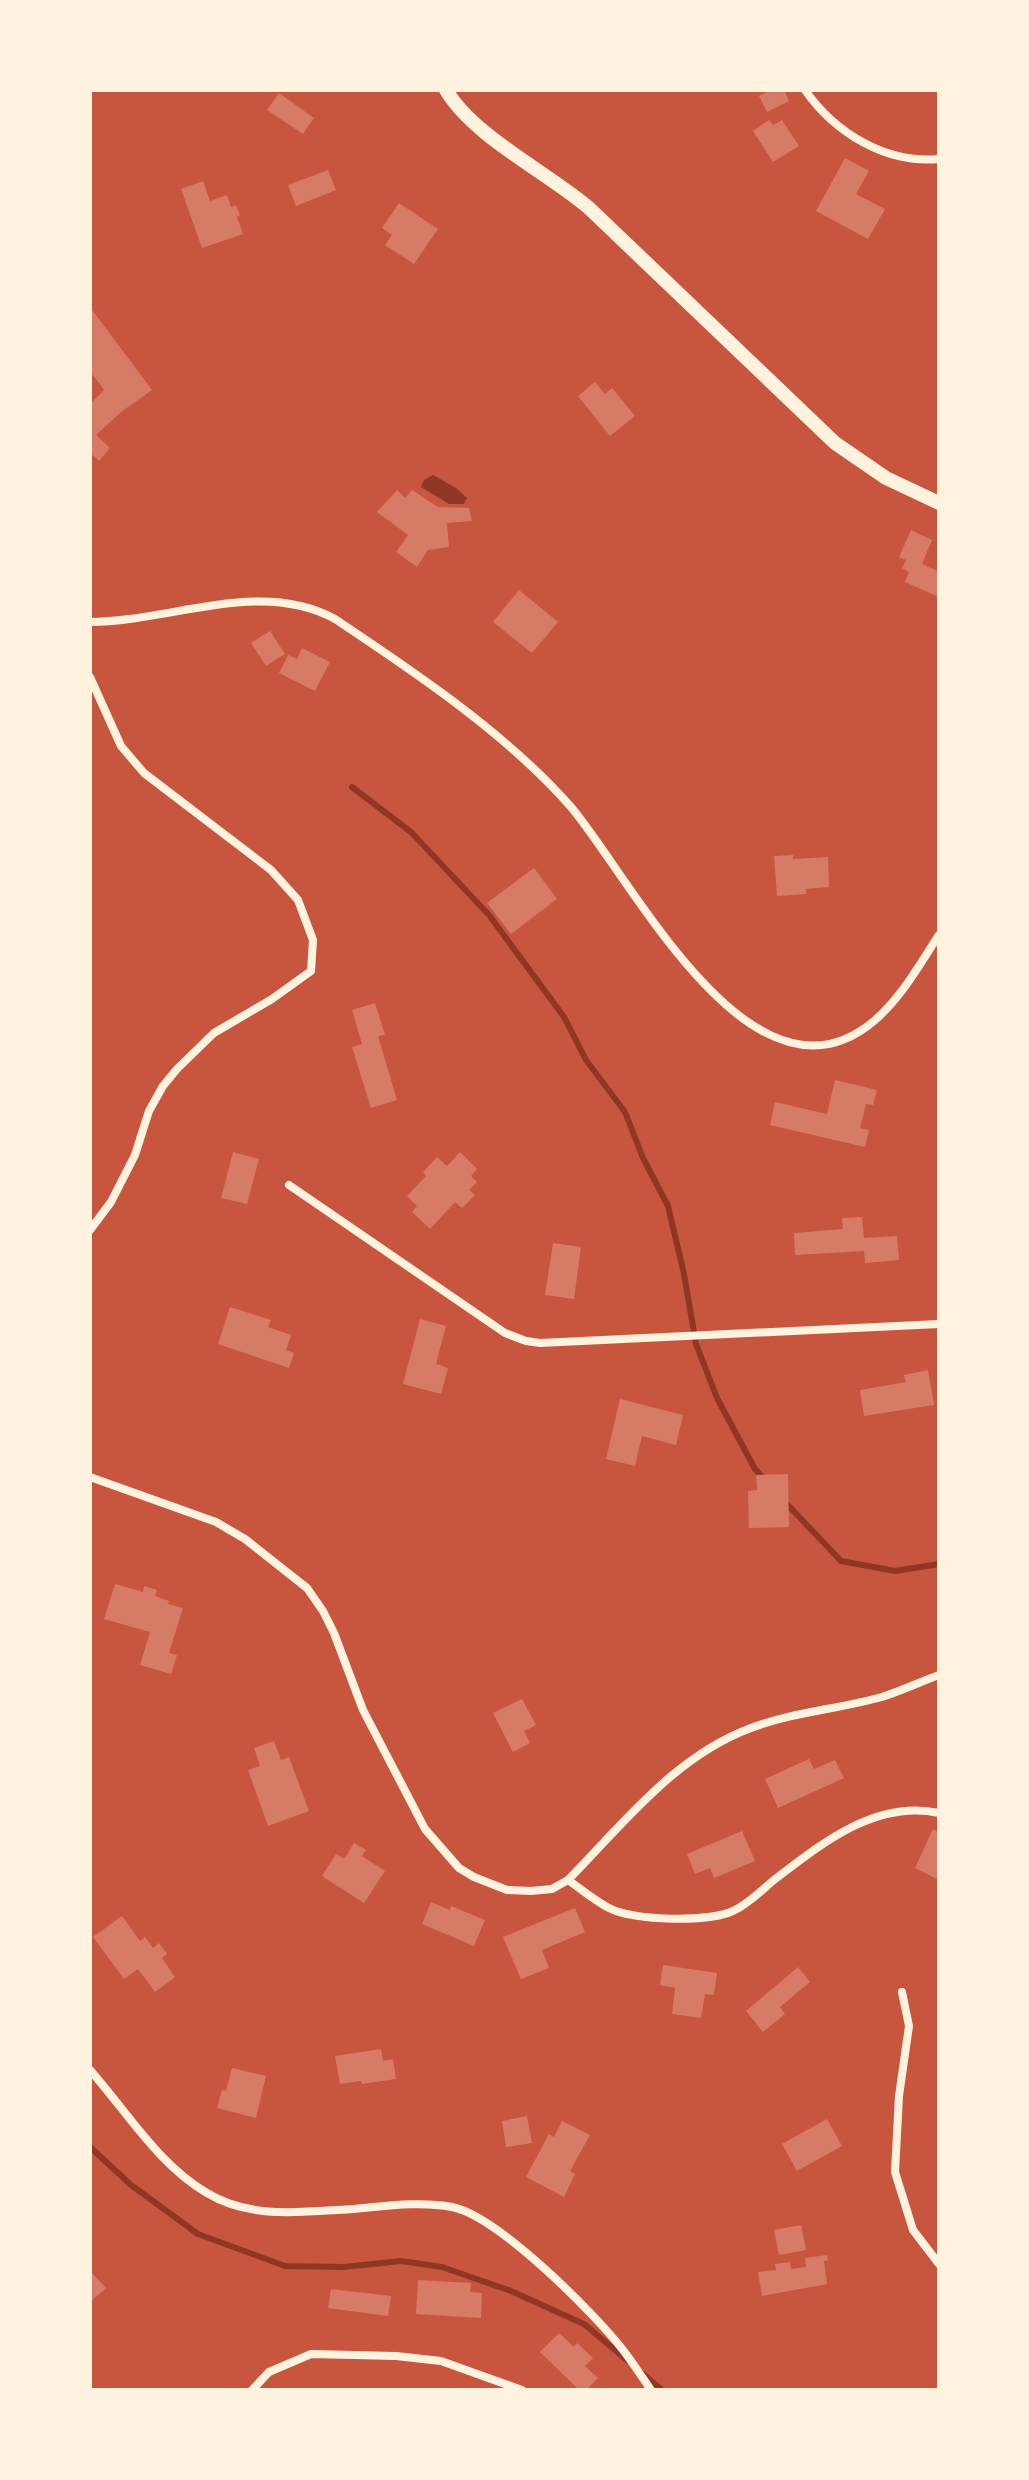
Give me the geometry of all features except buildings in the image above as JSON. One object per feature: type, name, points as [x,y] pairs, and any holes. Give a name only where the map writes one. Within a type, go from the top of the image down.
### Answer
[{"type":"street","points":[[446,90],[453,101],[492,137],[589,208],[835,443],[886,478],[939,503]]},
{"type":"street","points":[[805,90],[838,127],[858,139],[897,157],[919,161],[939,159]]},
{"type":"street","points":[[90,622],[119,622],[252,601],[275,601],[316,609],[335,619],[492,731],[532,767],[570,806],[604,849],[658,930],[685,963],[724,1003],[754,1028],[769,1036],[812,1045],[845,1038],[861,1030],[875,1020],[913,979],[939,935]]},
{"type":"street","points":[[90,677],[128,755],[144,773],[271,870],[298,900],[313,940],[311,971],[272,999],[214,1033],[163,1086],[149,1111],[135,1155],[111,1202],[90,1230]]},
{"type":"street","points":[[289,1185],[505,1333],[526,1341],[540,1343],[939,1324]]},
{"type":"street","points":[[90,1477],[216,1522],[245,1539],[307,1588],[334,1633],[363,1710],[425,1829],[459,1868],[507,1890],[552,1889],[568,1880],[664,1781],[717,1745],[748,1729],[782,1718],[883,1696],[939,1675]]},
{"type":"street","points":[[568,1880],[609,1909],[626,1914],[670,1918],[715,1917],[735,1910],[844,1831],[903,1811],[939,1813]]},
{"type":"street","points":[[902,1992],[909,2026],[899,2096],[895,2172],[913,2230],[939,2264]]},
{"type":"street","points":[[90,2070],[167,2163],[207,2193],[232,2205],[260,2212],[288,2213],[428,2204],[455,2208],[481,2219],[507,2237],[568,2291],[622,2348],[651,2390]]},
{"type":"street","points":[[252,2390],[269,2372],[311,2354],[353,2354],[441,2361],[522,2390]]},
{"type":"shaded area","points":[[433,475],[467,498],[464,504],[449,504],[421,487],[424,480]]},
{"type":"waterway","points":[[352,787],[411,832],[489,915],[564,1017],[586,1060],[625,1112],[643,1158],[668,1206],[696,1344],[717,1398],[755,1469],[764,1479]]},
{"type":"waterway","points":[[785,1502],[841,1561],[895,1571],[939,1564]]},
{"type":"waterway","points":[[90,2147],[131,2185],[198,2234],[285,2266],[344,2267],[401,2261],[442,2267],[511,2291],[584,2324],[628,2361]]},
{"type":"waterway","points":[[643,2374],[662,2390]]}]
